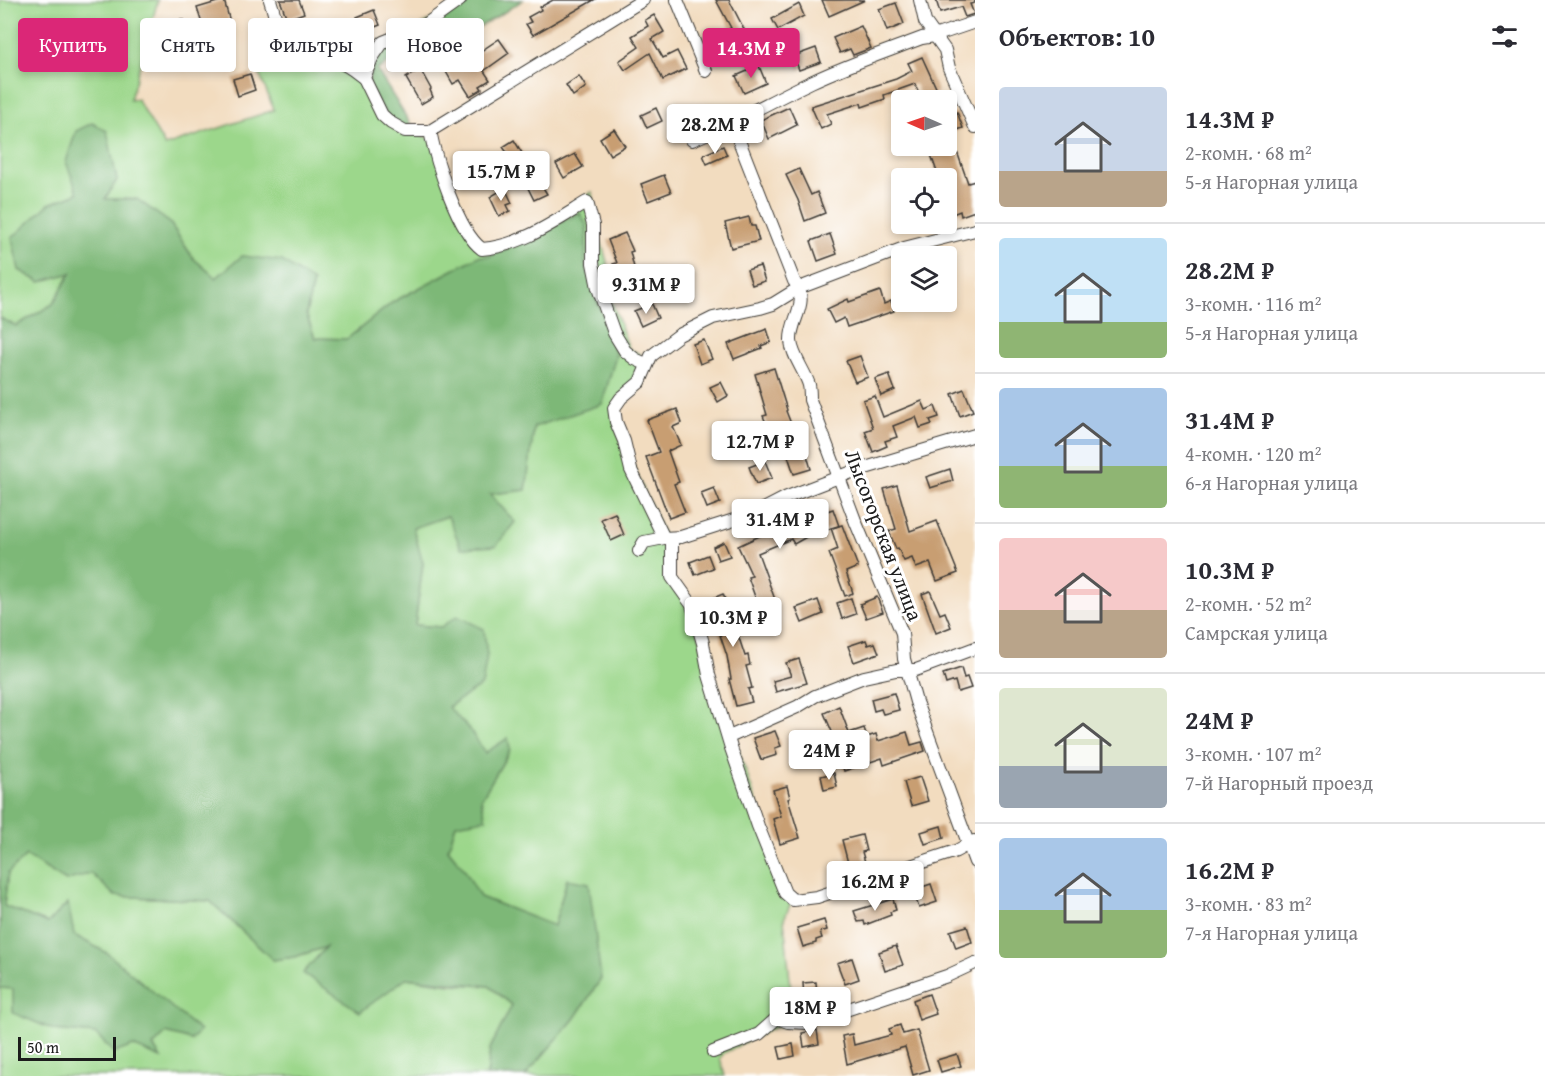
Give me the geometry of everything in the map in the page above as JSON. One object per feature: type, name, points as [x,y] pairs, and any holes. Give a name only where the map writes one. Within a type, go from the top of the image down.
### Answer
[{"type":"street","points":[[270,0],[282,36],[289,48],[298,56],[321,62],[341,63],[364,78],[382,115],[405,131],[430,131],[643,0]]},
{"type":"street","points":[[364,78],[372,58],[383,42],[425,25],[460,0]]},
{"type":"street","points":[[677,0],[706,71]]},
{"type":"street","points":[[920,0],[925,22],[945,50],[950,68],[975,127]]},
{"type":"street","points":[[692,140],[732,123],[759,106],[815,80],[922,38],[975,22]]},
{"type":"street","name":"Лысогорская улица","points":[[732,123],[798,288],[801,302],[791,340],[794,352],[809,386],[810,400],[856,523],[902,633],[906,670],[916,702],[972,842],[975,862]]},
{"type":"street","points":[[430,131],[459,219],[473,243],[482,249],[498,248],[528,237],[586,202],[593,225],[593,262],[598,288],[614,333],[625,351],[635,360],[646,363]]},
{"type":"street","points":[[972,842],[956,851],[828,894],[805,900],[793,900],[785,893],[758,826],[709,675],[692,604],[672,577],[668,538],[632,471],[616,422],[614,408],[621,398],[640,382],[646,363],[651,356],[694,326],[713,318],[773,304],[798,288],[904,248],[975,230]]},
{"type":"street","points":[[639,551],[644,542],[681,537],[756,513],[787,497],[839,477],[884,461],[975,435]]},
{"type":"street","points":[[729,737],[797,707],[815,696],[864,676],[888,671],[916,670],[975,648]]},
{"type":"street","points":[[713,1052],[759,1034],[777,1018],[788,1022],[807,1023],[947,976],[975,963]]},
{"type":"green space","points":[[0,0],[158,0],[153,18],[140,18],[140,64],[130,100],[137,99],[165,146],[274,110],[258,72],[348,72],[418,134],[428,138],[436,146],[476,239],[483,245],[527,234],[592,192],[599,234],[608,265],[602,274],[629,349],[640,354],[641,369],[636,381],[619,396],[614,422],[668,545],[670,579],[689,606],[791,903],[784,919],[791,991],[807,1018],[789,1026],[775,1027],[724,1053],[720,1058],[725,1076],[525,1076],[574,1019],[601,979],[567,880],[554,926],[480,897],[464,869],[448,849],[456,824],[481,799],[510,750],[508,738],[485,754],[470,730],[447,707],[441,627],[415,625],[423,563],[413,528],[448,516],[490,494],[526,490],[534,427],[602,404],[616,355],[585,264],[587,226],[531,238],[491,256],[479,256],[393,302],[347,339],[315,338],[306,314],[313,282],[242,257],[216,278],[193,258],[170,223],[137,200],[105,199],[78,193],[49,204],[19,270],[40,282],[71,272],[53,304],[16,326],[0,318]]},
{"type":"green space","points":[[464,0],[523,0],[484,24],[484,18],[434,18]]},
{"type":"green space","points":[[386,47],[386,64],[377,70],[413,128],[405,127],[391,119],[368,84],[371,72],[374,72],[374,59]]},
{"type":"green space","points":[[92,123],[107,131],[117,180],[105,199],[137,199],[170,223],[193,258],[216,278],[242,256],[282,261],[313,282],[306,314],[315,338],[347,339],[393,302],[479,256],[491,256],[580,213],[587,226],[585,264],[616,355],[602,404],[534,427],[526,490],[490,494],[515,522],[496,546],[461,548],[448,516],[413,528],[423,563],[415,625],[441,627],[457,616],[484,629],[487,655],[482,685],[448,707],[470,730],[485,753],[508,738],[510,750],[481,799],[486,819],[456,824],[448,849],[464,869],[480,897],[554,926],[567,879],[589,883],[601,979],[574,1019],[525,1076],[487,1076],[490,1049],[512,1005],[489,986],[406,978],[360,1012],[303,973],[326,947],[294,957],[273,960],[210,901],[115,896],[91,873],[66,881],[26,856],[8,873],[4,906],[48,923],[68,903],[74,935],[107,953],[200,1031],[191,1040],[166,1033],[153,1046],[161,1058],[133,1046],[114,1053],[96,1034],[54,1030],[13,1013],[13,989],[0,988],[0,318],[16,326],[53,304],[71,273],[40,282],[19,270],[12,238],[49,204],[78,193],[66,162],[76,131]]},
{"type":"green space","points":[[26,856],[66,881],[91,872],[115,896],[210,901],[273,960],[294,957],[327,947],[406,978],[489,986],[512,1005],[490,1049],[487,1076],[0,1076],[0,988],[13,988],[54,1030],[96,1034],[114,1053],[133,1046],[160,1057],[153,1046],[166,1033],[191,1040],[107,953],[74,935],[67,904],[48,923],[3,906],[8,873]]},
{"type":"building","points":[[224,0],[229,18],[200,18],[197,8]]},
{"type":"building","points":[[280,0],[299,0],[304,13],[287,18]]},
{"type":"building","points":[[553,0],[594,0],[533,35],[526,24],[531,22],[528,17]]},
{"type":"building","points":[[716,0],[729,0],[746,33],[730,42],[724,32],[731,28]]},
{"type":"building","points":[[822,0],[865,0],[829,16]]},
{"type":"building","points":[[936,0],[975,0],[975,3],[970,4],[974,14],[965,17],[961,7],[940,13]]},
{"type":"building","points":[[896,3],[904,24],[887,31],[879,9]]},
{"type":"building","points":[[799,4],[804,16],[778,30],[772,19]]},
{"type":"building","points":[[374,10],[380,25],[374,27],[374,18],[357,17]]},
{"type":"building","points":[[654,15],[664,32],[652,39],[663,58],[677,51],[686,69],[663,80],[650,53],[625,70],[619,61],[639,47],[632,36],[648,26],[645,20]]},
{"type":"building","points":[[861,26],[871,48],[853,55],[850,49],[840,53],[833,38]]},
{"type":"building","points":[[499,39],[509,53],[484,71],[484,49]]},
{"type":"building","points":[[816,48],[821,62],[799,70],[794,56]]},
{"type":"building","points":[[922,57],[937,90],[918,90],[915,84],[891,90],[891,93],[884,95],[885,99],[862,107],[861,103],[827,114],[831,124],[821,129],[811,106],[896,79],[912,71],[908,63]]},
{"type":"building","points":[[759,66],[766,83],[744,93],[736,76]]},
{"type":"building","points":[[484,71],[490,80],[480,86],[482,89],[470,96],[460,80],[453,84],[446,72]]},
{"type":"building","points":[[415,72],[422,72],[433,97],[421,104],[406,78]]},
{"type":"building","points":[[250,74],[255,90],[238,96],[233,79]]},
{"type":"building","points":[[579,76],[586,87],[573,96],[566,85]]},
{"type":"building","points":[[789,107],[797,125],[769,139],[761,120]]},
{"type":"building","points":[[656,108],[662,121],[647,128],[641,115]]},
{"type":"building","points":[[957,112],[963,128],[957,130]]},
{"type":"building","points":[[614,129],[625,146],[610,155],[600,138]]},
{"type":"building","points":[[514,140],[547,194],[534,200],[518,168],[503,147]]},
{"type":"building","points":[[723,146],[727,155],[707,164],[703,155]]},
{"type":"building","points":[[957,152],[968,183],[975,181],[975,211],[961,216],[960,211],[957,212],[957,168],[936,168],[931,156],[957,156]]},
{"type":"building","points":[[575,154],[583,167],[564,178],[556,164]]},
{"type":"building","points":[[799,169],[811,195],[817,192],[825,213],[805,221],[786,175]]},
{"type":"building","points":[[664,175],[671,192],[648,201],[641,184]]},
{"type":"building","points":[[505,188],[512,203],[507,205],[510,211],[499,216],[490,197]]},
{"type":"building","points":[[749,217],[751,226],[755,226],[759,241],[731,248],[725,223]]},
{"type":"building","points":[[625,233],[633,251],[630,252],[637,279],[619,284],[613,264],[617,263],[608,240]]},
{"type":"building","points":[[830,234],[837,254],[818,261],[811,241]]},
{"type":"building","points":[[760,266],[765,281],[752,285],[747,270]]},
{"type":"building","points":[[880,291],[884,304],[891,301],[891,312],[847,327],[844,318],[834,323],[827,309],[848,299],[849,302]]},
{"type":"building","points":[[652,304],[658,318],[641,326],[634,311]]},
{"type":"building","points":[[767,329],[771,342],[734,359],[728,344]]},
{"type":"building","points":[[704,340],[712,359],[700,364],[693,344]]},
{"type":"building","points":[[860,356],[868,377],[855,382],[846,361]]},
{"type":"building","points":[[774,368],[786,411],[800,447],[804,445],[811,469],[794,474],[781,435],[773,439],[763,416],[767,415],[755,374]]},
{"type":"building","points":[[889,374],[895,390],[881,396],[875,379]]},
{"type":"building","points":[[721,382],[728,396],[718,402],[710,387]]},
{"type":"building","points":[[964,389],[973,411],[960,416],[952,394]]},
{"type":"building","points":[[875,396],[883,417],[922,401],[926,410],[935,406],[939,417],[930,420],[932,424],[920,428],[916,417],[893,426],[897,437],[885,441],[887,446],[873,452],[865,431],[873,428],[863,400]]},
{"type":"building","points":[[677,409],[682,423],[673,427],[681,445],[668,451],[679,482],[674,484],[685,512],[669,518],[646,457],[659,452],[647,420]]},
{"type":"building","points":[[765,461],[772,478],[756,484],[749,467]]},
{"type":"building","points":[[950,469],[953,481],[930,488],[926,477]]},
{"type":"building","points":[[897,485],[910,531],[937,521],[958,573],[937,581],[930,563],[916,568],[912,558],[904,561],[889,531],[896,529],[884,489]]},
{"type":"building","points":[[714,488],[720,503],[707,508],[701,493]]},
{"type":"building","points":[[833,509],[839,526],[808,536],[794,544],[791,539],[758,553],[777,605],[760,611],[748,577],[752,576],[738,546],[766,533],[765,528],[776,523],[778,527],[800,517],[801,520]]},
{"type":"building","points":[[615,513],[624,535],[611,541],[601,519]]},
{"type":"building","points":[[842,525],[858,567],[846,572],[853,593],[845,596],[829,553],[838,549],[831,528]]},
{"type":"building","points":[[724,542],[730,556],[718,560],[713,547]]},
{"type":"building","points":[[708,555],[713,568],[695,575],[690,562]]},
{"type":"building","points":[[930,591],[940,614],[945,612],[951,627],[936,633],[922,594]]},
{"type":"building","points":[[723,594],[731,615],[744,612],[748,626],[736,629],[745,656],[748,655],[750,665],[746,666],[752,688],[748,689],[752,702],[736,706],[729,679],[731,679],[727,656],[706,601]]},
{"type":"building","points":[[877,597],[883,612],[866,618],[860,604]]},
{"type":"building","points":[[851,598],[856,614],[842,619],[837,603]]},
{"type":"building","points":[[818,600],[823,614],[802,623],[796,608]]},
{"type":"building","points":[[866,640],[868,645],[875,643],[879,653],[854,662],[848,646]]},
{"type":"building","points":[[799,659],[807,683],[776,692],[773,681],[791,676],[786,663]]},
{"type":"building","points":[[961,668],[971,688],[958,692],[955,681],[946,684],[943,674]]},
{"type":"building","points":[[894,693],[899,710],[883,714],[881,709],[874,711],[871,699]]},
{"type":"building","points":[[839,706],[849,733],[864,728],[867,737],[876,734],[878,741],[907,732],[911,745],[922,742],[925,751],[884,765],[882,758],[844,771],[824,713]]},
{"type":"building","points":[[775,731],[781,746],[775,748],[777,755],[761,760],[753,738]]},
{"type":"building","points":[[834,773],[837,787],[824,790],[821,776]]},
{"type":"building","points":[[920,777],[928,801],[911,806],[904,782]]},
{"type":"building","points":[[787,786],[790,798],[788,799],[800,838],[780,844],[773,819],[781,816],[773,790]]},
{"type":"building","points":[[941,826],[944,838],[925,844],[921,832]]},
{"type":"building","points":[[862,835],[866,851],[862,852],[865,862],[849,867],[842,840]]},
{"type":"building","points":[[931,884],[937,902],[919,908],[913,890]]},
{"type":"building","points":[[893,899],[896,910],[890,912],[891,915],[865,925],[864,921],[858,922],[854,911]]},
{"type":"building","points":[[824,920],[827,930],[820,932],[822,938],[816,940],[816,943],[803,947],[797,928]]},
{"type":"building","points":[[967,926],[972,942],[956,948],[950,931]]},
{"type":"building","points":[[896,946],[903,965],[885,971],[879,952]]},
{"type":"building","points":[[852,958],[859,979],[845,984],[837,963]]},
{"type":"building","points":[[816,982],[817,996],[804,997],[803,983]]},
{"type":"building","points":[[929,994],[936,1014],[919,1020],[913,1000]]},
{"type":"building","points":[[900,1025],[903,1034],[917,1030],[929,1070],[913,1075],[905,1047],[847,1064],[842,1036],[852,1034],[854,1045],[891,1035],[889,1029]]},
{"type":"building","points":[[817,1030],[819,1044],[804,1047],[802,1033]]},
{"type":"building","points":[[793,1044],[795,1056],[781,1059],[778,1047]]},
{"type":"building","points":[[957,1054],[961,1066],[941,1072],[937,1060]]}]
